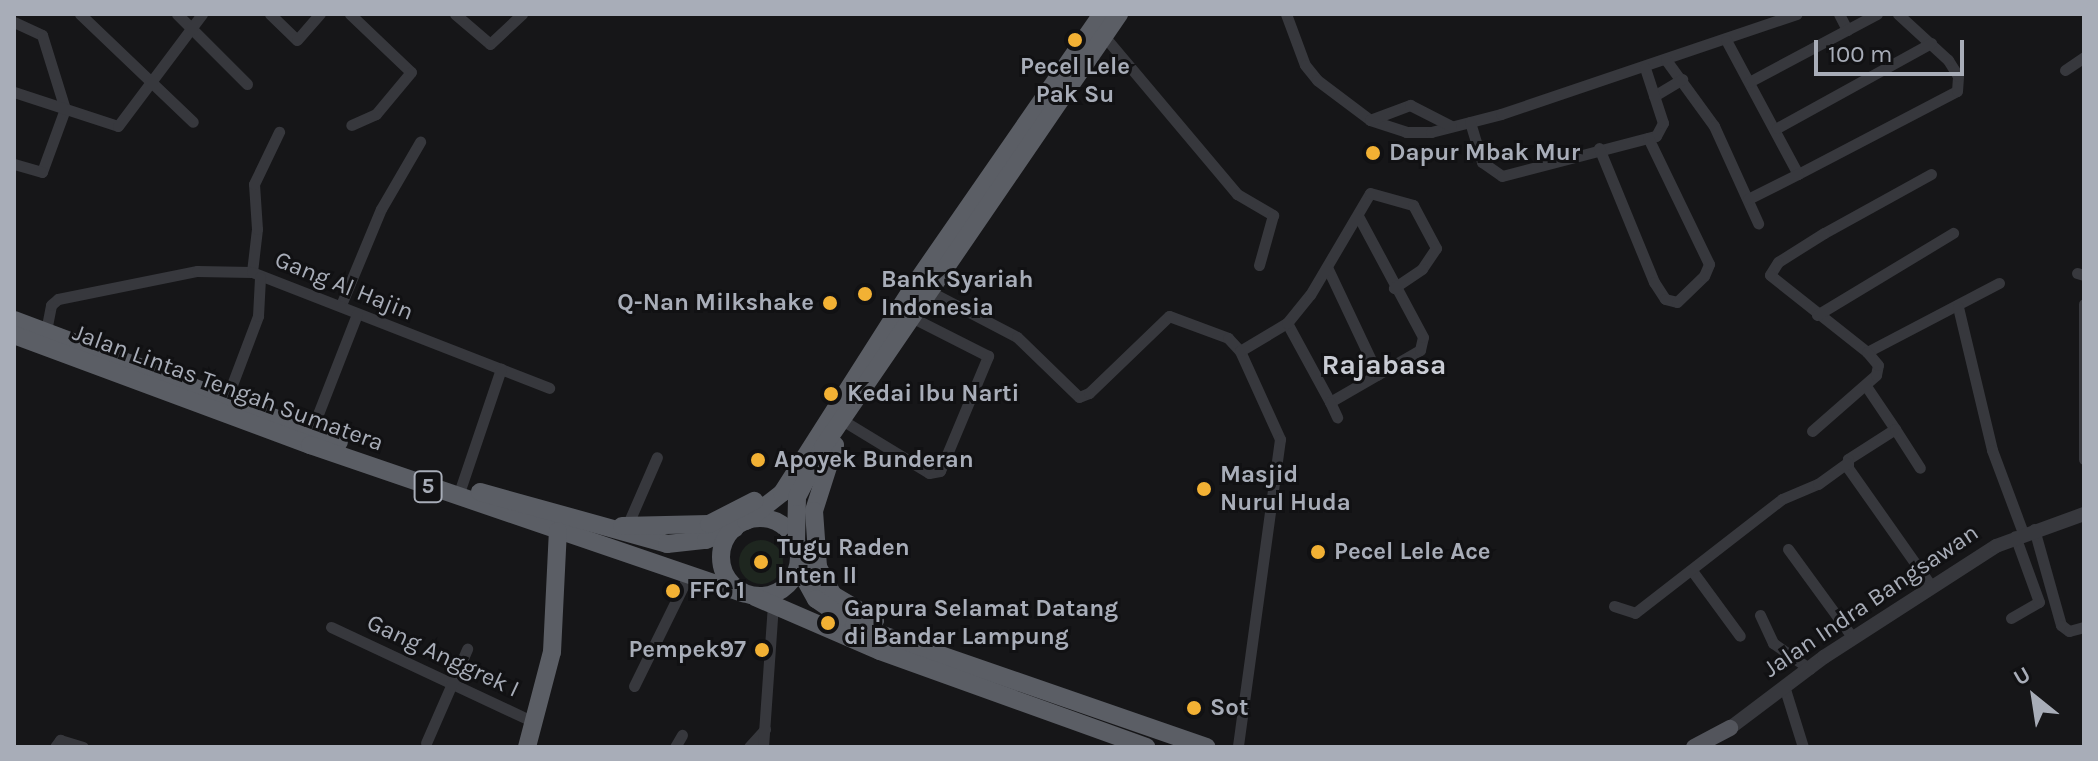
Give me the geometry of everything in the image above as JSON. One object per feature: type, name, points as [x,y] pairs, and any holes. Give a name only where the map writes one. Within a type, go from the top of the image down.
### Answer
[{"type":"highway","points":[[1034,126],[834,423],[797,497],[797,548],[788,585],[749,595],[722,563],[724,544],[740,524],[782,493],[834,423],[911,317],[1049,103],[1102,14]]},
{"type":"highway","points":[[1049,103],[1119,14]]},
{"type":"highway","name":"Jalan Lintas Tengah Sumatera","points":[[14,320],[46,331],[86,354]]},
{"type":"highway","name":"Jalan Lintas Tengah Sumatera","points":[[14,335],[227,398],[461,487],[579,523],[667,544],[690,544],[740,524]]},
{"type":"highway","name":"Jalan Lintas Tengah Sumatera","points":[[119,365],[558,531],[773,603],[927,660]]},
{"type":"highway","points":[[579,523],[695,526],[738,513],[779,481],[834,423]]},
{"type":"highway","points":[[834,423],[814,511],[815,544],[825,583],[859,614],[924,639],[967,665]]},
{"type":"highway","points":[[740,524],[778,523],[797,548],[809,590],[831,613],[927,660],[1146,747]]},
{"type":"highway","points":[[527,747],[537,723],[552,652],[558,531]]},
{"type":"highway","points":[[927,660],[967,665],[1206,747]]},
{"type":"main road","name":"Jalan Indra Bangsawan","points":[[1694,747],[1723,739]]},
{"type":"street","points":[[80,14],[193,122]]},
{"type":"street","points":[[177,14],[247,84]]},
{"type":"street","points":[[14,92],[90,118],[121,124],[202,14]]},
{"type":"street","points":[[270,14],[297,40],[320,14]]},
{"type":"street","points":[[350,14],[410,69],[376,114],[351,125]]},
{"type":"street","points":[[455,14],[490,44],[522,14]]},
{"type":"street","points":[[1286,14],[1317,80],[1370,120],[1406,132],[1470,122],[1645,68],[1797,14]]},
{"type":"street","points":[[1839,14],[1847,30]]},
{"type":"street","points":[[1749,82],[1877,14]]},
{"type":"street","points":[[1748,199],[1957,91],[1958,76],[1931,43],[1898,14]]},
{"type":"street","points":[[14,22],[42,35],[70,111],[42,172],[14,164]]},
{"type":"street","points":[[1104,36],[1237,194],[1273,215],[1259,265]]},
{"type":"street","points":[[1726,40],[1777,128],[1798,174]]},
{"type":"street","points":[[1777,128],[1931,43]]},
{"type":"street","points":[[2065,70],[2084,57]]},
{"type":"street","points":[[1666,60],[1714,126],[1758,223]]},
{"type":"street","points":[[1470,122],[1482,162],[1493,174],[1502,176],[1599,148],[1648,138],[1661,131],[1663,123],[1645,68]]},
{"type":"street","points":[[1654,96],[1682,79]]},
{"type":"street","points":[[1370,120],[1410,105],[1451,126]]},
{"type":"street","points":[[227,398],[258,316],[254,184],[279,132]]},
{"type":"street","points":[[1599,148],[1654,282],[1665,299],[1677,302],[1704,276],[1709,264],[1648,138]]},
{"type":"street","points":[[341,305],[388,196],[420,142]]},
{"type":"street","points":[[1812,431],[1866,386],[1879,370],[1867,352],[1817,315],[1768,271],[1854,214],[1931,174]]},
{"type":"street","points":[[1240,351],[1287,323],[1327,267],[1370,193],[1403,199],[1431,232],[1436,248],[1431,260],[1394,288]]},
{"type":"street","points":[[1330,402],[1420,350],[1424,342],[1358,216]]},
{"type":"street","points":[[1817,315],[1953,233]]},
{"type":"street","points":[[1327,267],[1378,375]]},
{"type":"street","name":"Gang Al Hajin","points":[[46,331],[51,305],[58,299],[221,269],[256,274],[549,388]]},
{"type":"street","points":[[1867,352],[1999,283]]},
{"type":"street","points":[[929,291],[1017,337],[1082,398],[1173,314],[1228,338],[1240,351],[1280,445],[1238,747]]},
{"type":"street","points":[[2084,304],[2084,459]]},
{"type":"street","points":[[1958,307],[1977,375],[1992,450],[2024,532],[2061,625],[2069,631],[2084,627]]},
{"type":"street","points":[[311,432],[357,314]]},
{"type":"street","points":[[834,423],[929,473],[940,471],[988,356],[911,317]]},
{"type":"street","points":[[1287,323],[1337,417]]},
{"type":"street","points":[[461,487],[501,369]]},
{"type":"street","points":[[1866,386],[1920,468]]},
{"type":"street","points":[[1614,606],[1624,614],[1635,613],[1693,572],[1782,499],[1848,467],[1895,429]]},
{"type":"street","points":[[627,526],[657,457]]},
{"type":"street","points":[[1848,467],[1932,587]]},
{"type":"street","name":"Jalan Indra Bangsawan","points":[[1723,739],[1784,686],[1932,587],[2024,532],[2084,514]]},
{"type":"street","points":[[2011,618],[2039,602],[2024,532]]},
{"type":"street","points":[[1788,549],[1853,638]]},
{"type":"street","points":[[1693,572],[1740,636]]},
{"type":"street","points":[[634,686],[689,574]]},
{"type":"street","points":[[763,747],[773,603]]},
{"type":"street","points":[[1760,615],[1773,643],[1810,669]]},
{"type":"street","name":"Gang Anggrek I","points":[[331,627],[452,687],[537,723]]},
{"type":"street","points":[[426,743],[467,649]]},
{"type":"street","points":[[1784,686],[1803,747]]},
{"type":"street","points":[[749,747],[765,729]]},
{"type":"street","points":[[675,747],[682,735]]},
{"type":"street","points":[[55,747],[60,740],[83,747]]},
{"type":"shaded area","points":[[761,540],[777,546],[783,562],[777,578],[761,584],[745,578],[739,562],[745,546]]},
{"type":"place","name":"Pecel Lele Pak Su","points":[[1075,40]]},
{"type":"place","name":"Dapur Mbak Mur","points":[[1373,153]]},
{"type":"place","name":"Bank Syariah Indonesia","points":[[865,294]]},
{"type":"place","name":"Q-Nan Milkshake","points":[[830,303]]},
{"type":"place","name":"Kedai Ibu Narti","points":[[831,394]]},
{"type":"place","name":"Apoyek Bunderan","points":[[758,460]]},
{"type":"place","name":"Masjid Nurul Huda","points":[[1204,489]]},
{"type":"place","name":"Pecel Lele Ace","points":[[1318,552]]},
{"type":"place","name":"Tugu Raden Inten II","points":[[761,562]]},
{"type":"place","name":"FFC 1","points":[[673,591]]},
{"type":"place","name":"Gapura Selamat Datang di Bandar Lampung","points":[[828,623]]},
{"type":"place","name":"Pempek97","points":[[762,650]]},
{"type":"place","name":"Sot","points":[[1194,708]]},
{"type":"district","name":"Rajabasa","points":[[1384,365]]}]
